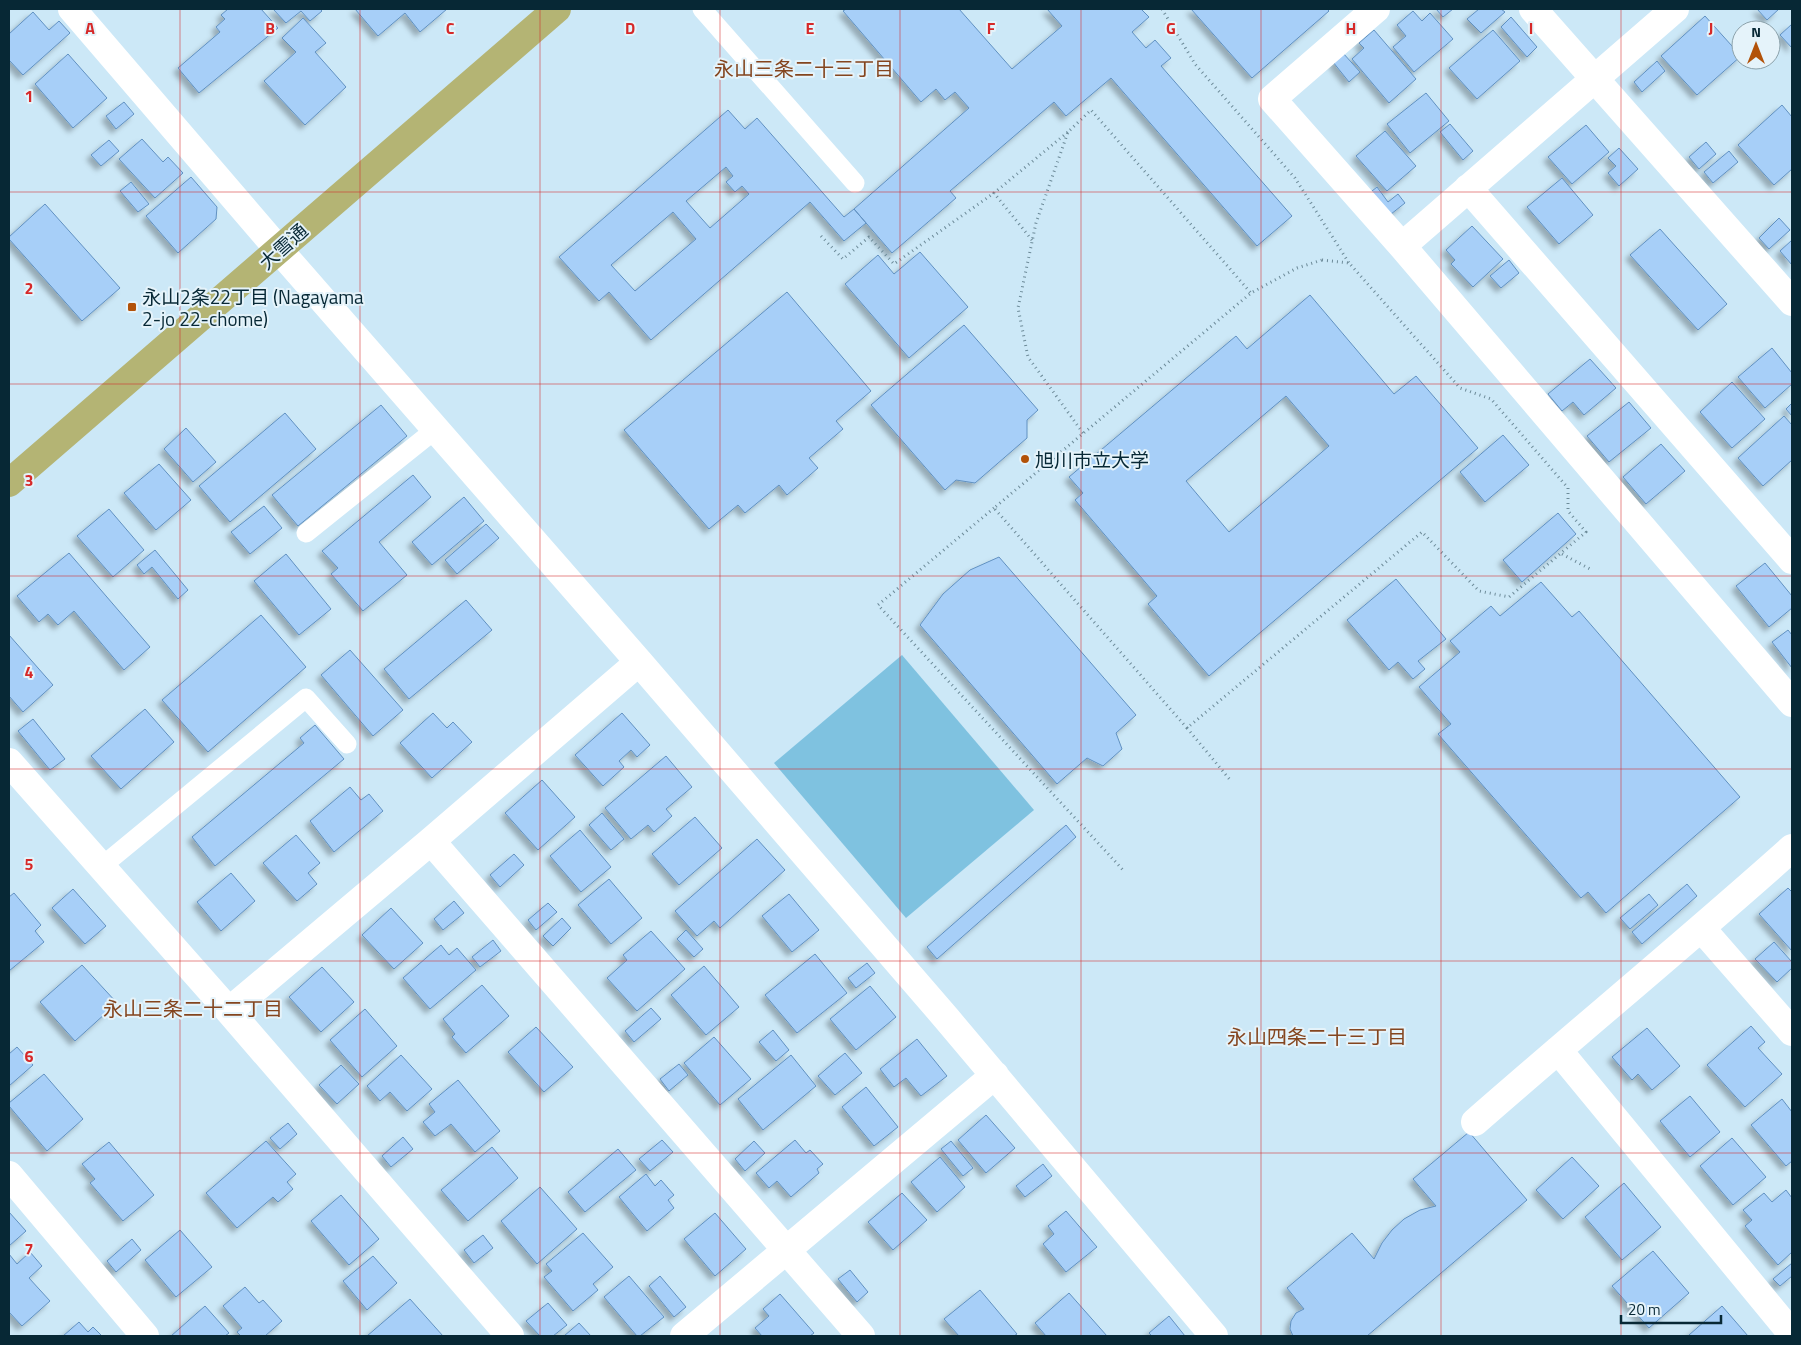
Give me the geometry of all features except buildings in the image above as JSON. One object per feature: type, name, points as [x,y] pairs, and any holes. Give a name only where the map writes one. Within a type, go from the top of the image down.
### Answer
[{"type":"highway","name":"大雪通","points":[[9,482],[557,9]]},
{"type":"street","points":[[1376,9],[1272,99],[1402,246],[1792,702]]},
{"type":"street","points":[[1533,9],[1792,302]]},
{"type":"street","points":[[1402,246],[1675,9]]},
{"type":"street","points":[[75,10],[279,250],[639,662],[995,1075],[1214,1336]]},
{"type":"street","points":[[1468,188],[1792,560]]},
{"type":"street","points":[[229,1011],[639,662]]},
{"type":"street","points":[[9,762],[229,1011],[510,1336]]},
{"type":"street","points":[[431,841],[861,1336]]},
{"type":"street","points":[[1475,1122],[1651,970],[1702,929],[1792,848]]},
{"type":"street","points":[[1702,929],[1792,1032]]},
{"type":"street","points":[[1558,1050],[1792,1334]]},
{"type":"street","points":[[684,1336],[995,1075]]},
{"type":"street","points":[[9,1175],[146,1336]]},
{"type":"lane","points":[[702,9],[855,183]]},
{"type":"lane","points":[[306,533],[436,429]]},
{"type":"lane","points":[[101,867],[306,698],[347,744]]},
{"type":"path","points":[[1162,9],[1195,64],[1295,178],[1349,263],[1460,388],[1491,399],[1568,488],[1568,511],[1586,532],[1509,597],[1479,592],[1422,532],[1188,728]]},
{"type":"path","points":[[821,236],[843,259],[869,237],[894,264],[994,193],[1068,132],[1091,110],[1251,292]]},
{"type":"path","points":[[1068,132],[1036,223],[1018,308],[1028,357],[1083,433]]},
{"type":"path","points":[[994,193],[1033,240]]},
{"type":"path","points":[[1124,871],[878,605],[1251,292],[1296,268],[1322,260],[1349,263]]},
{"type":"path","points":[[994,508],[1188,728],[1231,781]]},
{"type":"path","points":[[1562,554],[1590,569]]},
{"type":"shaded area","points":[[902,655],[1034,810],[906,918],[774,763]]},
{"type":"place","name":"永山2条22丁目 (Nagayama 2-jo 22-chome)","points":[[132,307]]},
{"type":"place","name":"旭川市立大学","points":[[1025,459]]},
{"type":"district","name":"永山三条二十三丁目","points":[[804,68]]},
{"type":"district","name":"永山三条二十二丁目","points":[[193,1008]]},
{"type":"district","name":"永山四条二十三丁目","points":[[1317,1036]]}]
